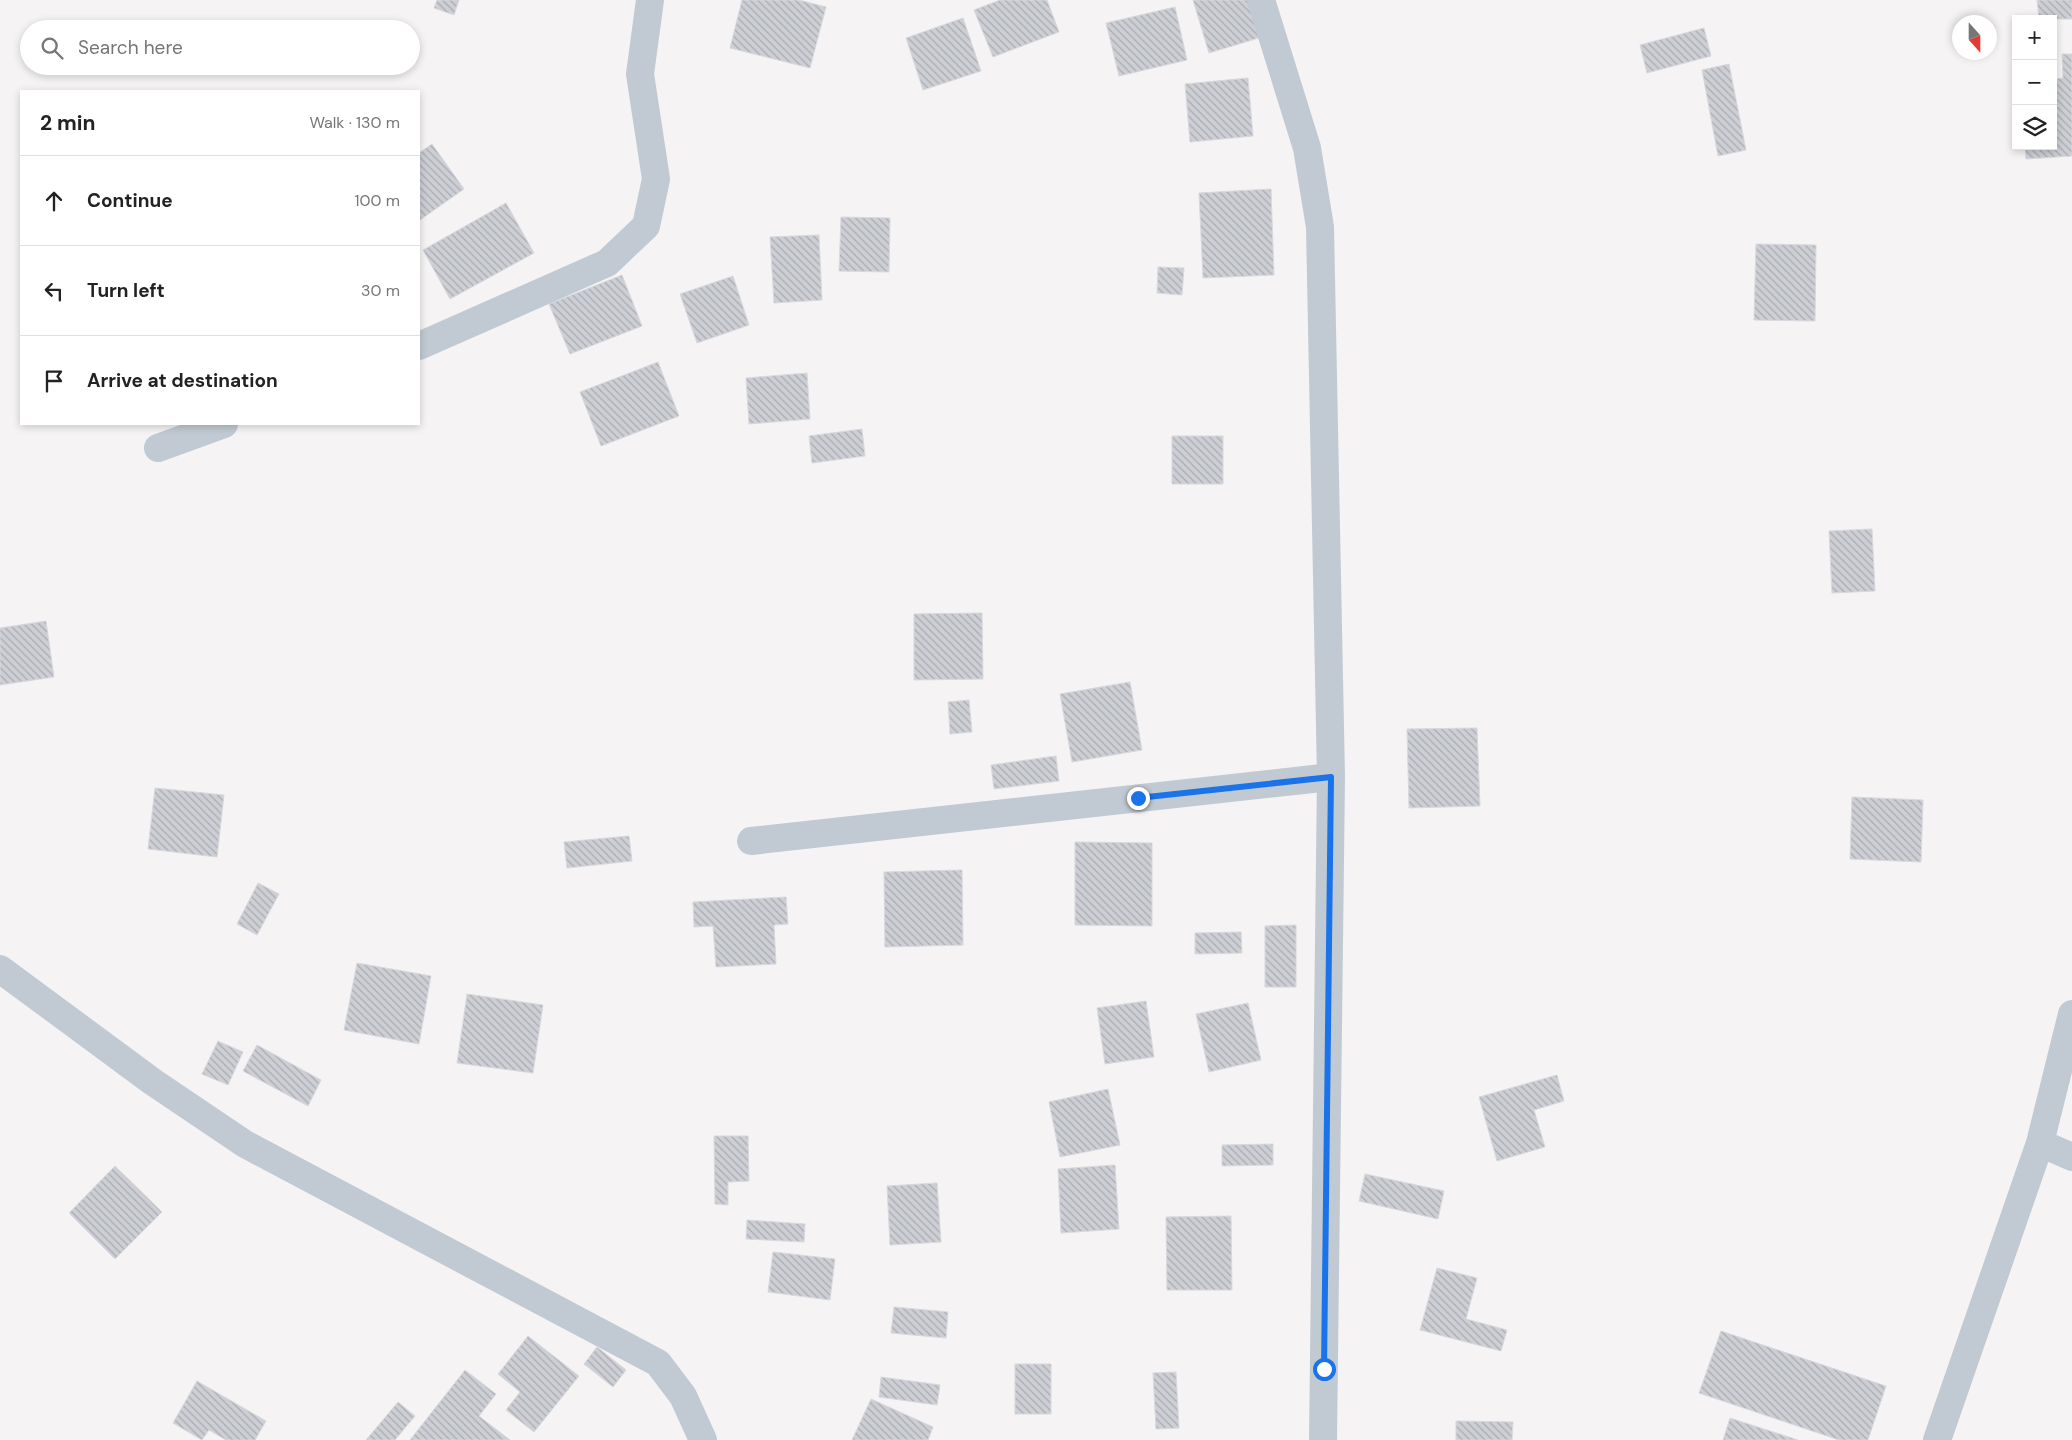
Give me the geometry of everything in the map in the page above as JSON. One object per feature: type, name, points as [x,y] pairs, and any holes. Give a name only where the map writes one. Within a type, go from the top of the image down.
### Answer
[{"type":"street","points":[[420,346],[607,263],[646,226],[656,178],[640,74],[650,0]]},
{"type":"street","points":[[1261,0],[1307,148],[1320,227],[1331,777],[1323,1440]]},
{"type":"street","points":[[158,448],[221,425]]},
{"type":"street","points":[[752,842],[1331,777]]},
{"type":"street","points":[[0,969],[153,1082],[245,1144],[658,1363],[684,1396],[703,1440]]},
{"type":"street","points":[[1938,1440],[2040,1144],[2072,1014]]},
{"type":"street","points":[[2040,1144],[2072,1157]]},
{"type":"building","points":[[437,0],[459,0],[454,15],[434,8]]},
{"type":"building","points":[[742,0],[799,0],[826,7],[810,68],[730,48]]},
{"type":"building","points":[[1000,0],[1047,0],[1059,32],[993,57],[974,10]]},
{"type":"building","points":[[1193,0],[1250,0],[1262,37],[1209,53]]},
{"type":"building","points":[[2037,0],[2072,0],[2072,19],[2057,19],[2057,15],[2039,15]]},
{"type":"building","points":[[1175,7],[1187,60],[1119,76],[1106,23]]},
{"type":"building","points":[[963,18],[981,71],[923,90],[906,38]]},
{"type":"building","points":[[1704,28],[1711,56],[1647,73],[1640,45]]},
{"type":"building","points":[[2062,54],[2072,54],[2072,156],[2026,159],[2025,150],[2057,150],[2057,79],[2063,78]]},
{"type":"building","points":[[1729,64],[1746,150],[1718,156],[1702,70]]},
{"type":"building","points":[[1248,78],[1253,136],[1190,142],[1185,84]]},
{"type":"building","points":[[432,144],[464,189],[420,220],[420,152]]},
{"type":"building","points":[[1271,189],[1274,275],[1203,278],[1199,193]]},
{"type":"building","points":[[506,203],[534,253],[450,299],[423,250]]},
{"type":"building","points":[[841,217],[890,218],[889,272],[839,271]]},
{"type":"building","points":[[819,235],[822,300],[774,303],[770,237]]},
{"type":"building","points":[[1756,244],[1816,245],[1815,321],[1754,320]]},
{"type":"building","points":[[1158,267],[1184,268],[1182,295],[1157,293]]},
{"type":"building","points":[[622,275],[642,326],[570,354],[549,304]]},
{"type":"building","points":[[733,276],[749,325],[697,343],[680,294]]},
{"type":"building","points":[[658,362],[679,416],[601,446],[580,392]]},
{"type":"building","points":[[807,373],[810,419],[749,424],[746,378]]},
{"type":"building","points":[[862,429],[865,456],[812,463],[809,436]]},
{"type":"building","points":[[1172,436],[1223,436],[1223,484],[1172,484]]},
{"type":"building","points":[[1872,529],[1875,591],[1832,593],[1829,531]]},
{"type":"building","points":[[982,613],[983,679],[914,680],[914,614]]},
{"type":"building","points":[[46,621],[54,677],[0,685],[0,628]]},
{"type":"building","points":[[1130,682],[1142,750],[1072,762],[1060,694]]},
{"type":"building","points":[[969,700],[972,732],[950,734],[948,702]]},
{"type":"building","points":[[1477,728],[1480,806],[1409,808],[1407,729]]},
{"type":"building","points":[[1056,756],[1059,781],[994,789],[991,765]]},
{"type":"building","points":[[155,788],[224,795],[217,857],[148,849]]},
{"type":"building","points":[[1852,797],[1923,800],[1921,862],[1850,859]]},
{"type":"building","points":[[629,836],[632,861],[567,868],[564,842]]},
{"type":"building","points":[[1075,842],[1152,843],[1152,926],[1075,925]]},
{"type":"building","points":[[962,870],[963,945],[885,947],[884,872]]},
{"type":"building","points":[[258,883],[279,894],[257,935],[237,924]]},
{"type":"building","points":[[786,897],[788,924],[774,925],[776,964],[716,967],[713,926],[694,927],[693,902]]},
{"type":"building","points":[[1296,925],[1296,987],[1265,987],[1265,926]]},
{"type":"building","points":[[1241,932],[1242,953],[1195,954],[1195,933]]},
{"type":"building","points":[[357,963],[431,976],[419,1044],[344,1030]]},
{"type":"building","points":[[467,994],[543,1005],[533,1073],[457,1063]]},
{"type":"building","points":[[1146,1001],[1154,1057],[1105,1064],[1097,1008]]},
{"type":"building","points":[[1248,1003],[1261,1060],[1209,1072],[1196,1014]]},
{"type":"building","points":[[218,1041],[243,1052],[228,1085],[202,1074]]},
{"type":"building","points":[[257,1045],[321,1080],[308,1106],[243,1071]]},
{"type":"building","points":[[1557,1075],[1564,1101],[1534,1110],[1545,1147],[1497,1161],[1479,1097]]},
{"type":"building","points":[[1108,1089],[1120,1145],[1060,1157],[1049,1102]]},
{"type":"building","points":[[714,1136],[748,1136],[749,1181],[728,1182],[728,1205],[715,1204]]},
{"type":"building","points":[[1273,1144],[1273,1165],[1222,1166],[1222,1145]]},
{"type":"building","points":[[1115,1165],[1119,1229],[1061,1233],[1058,1169]]},
{"type":"building","points":[[115,1166],[162,1212],[115,1259],[69,1213]]},
{"type":"building","points":[[1365,1174],[1444,1191],[1438,1219],[1359,1201]]},
{"type":"building","points":[[937,1183],[941,1242],[890,1245],[887,1186]]},
{"type":"building","points":[[1231,1216],[1232,1290],[1167,1290],[1166,1217]]},
{"type":"building","points":[[747,1220],[805,1224],[804,1242],[746,1239]]},
{"type":"building","points":[[773,1252],[835,1259],[830,1300],[768,1292]]},
{"type":"building","points":[[1437,1268],[1477,1278],[1466,1319],[1507,1330],[1501,1351],[1420,1330]]},
{"type":"building","points":[[894,1307],[948,1312],[946,1338],[891,1333]]},
{"type":"building","points":[[1721,1331],[1886,1386],[1868,1440],[1839,1440],[1699,1393]]},
{"type":"building","points":[[528,1336],[579,1376],[534,1432],[506,1410],[520,1392],[498,1374]]},
{"type":"building","points":[[597,1347],[626,1370],[613,1387],[584,1364]]},
{"type":"building","points":[[1015,1364],[1051,1364],[1051,1414],[1015,1414]]},
{"type":"building","points":[[465,1370],[496,1394],[479,1416],[510,1440],[410,1440]]},
{"type":"building","points":[[1176,1372],[1179,1428],[1156,1429],[1153,1373]]},
{"type":"building","points":[[881,1377],[940,1385],[937,1405],[879,1397]]},
{"type":"building","points":[[197,1381],[266,1421],[255,1440],[226,1440],[209,1430],[202,1440],[173,1423]]},
{"type":"building","points":[[871,1399],[933,1427],[928,1440],[852,1440]]},
{"type":"building","points":[[398,1402],[415,1416],[395,1440],[366,1440]]},
{"type":"building","points":[[1730,1418],[1798,1440],[1723,1440]]},
{"type":"building","points":[[1456,1421],[1513,1422],[1512,1440],[1456,1440]]},
{"type":"route","points":[[1138,798],[1331,777],[1324,1369]]}]
